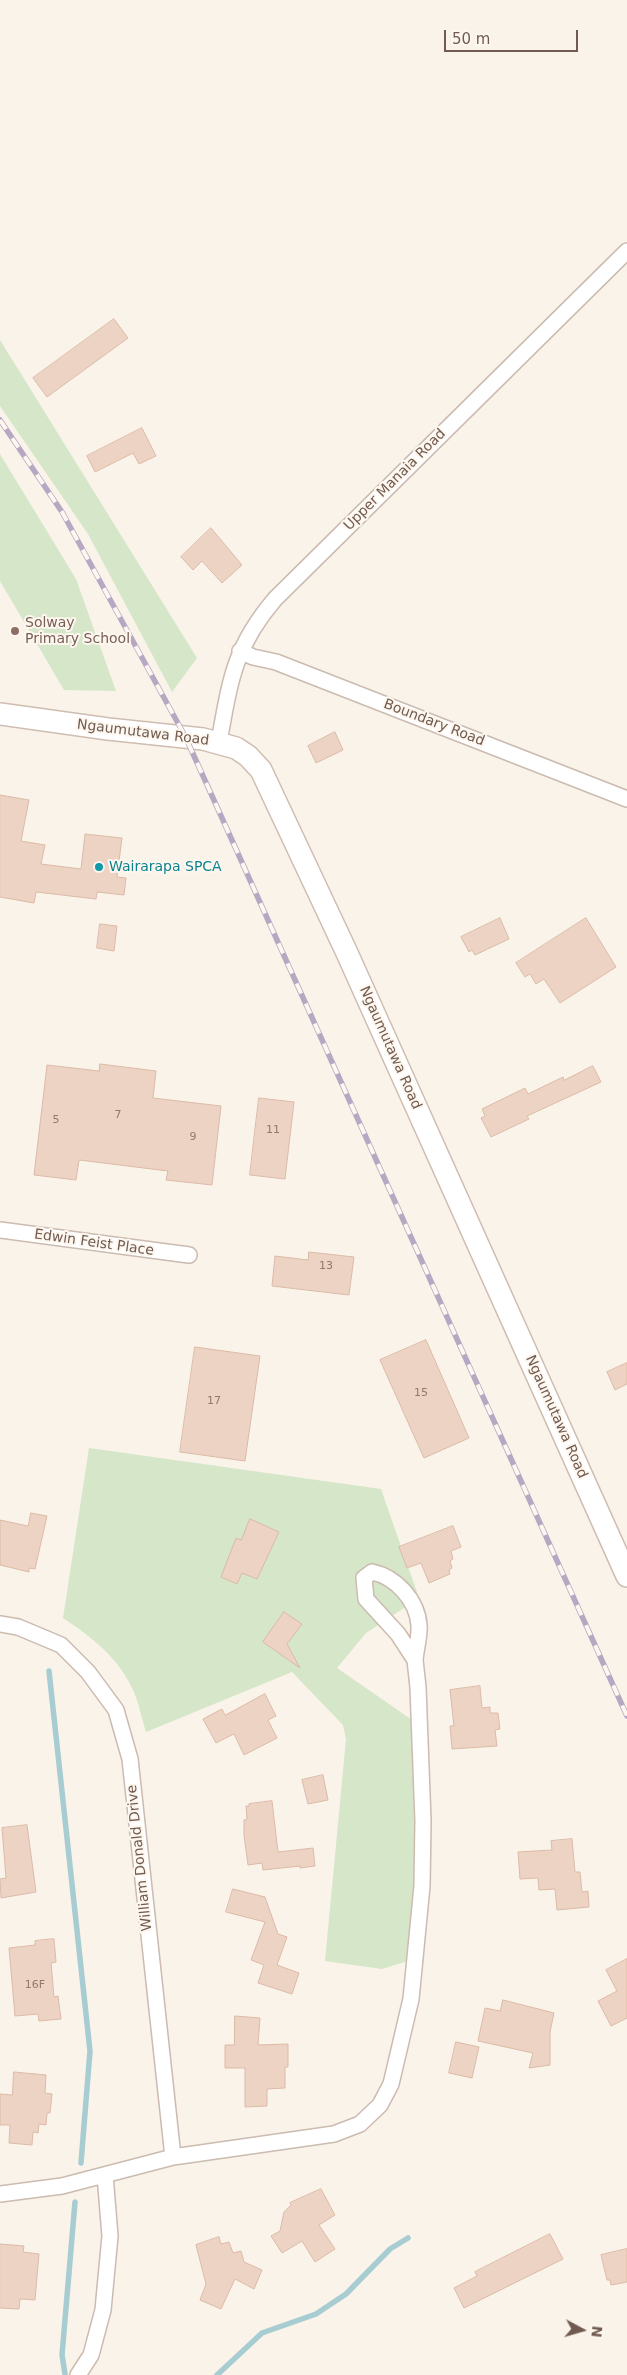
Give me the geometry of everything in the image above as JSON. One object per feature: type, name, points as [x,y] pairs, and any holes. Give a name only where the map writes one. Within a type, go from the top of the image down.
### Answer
[{"type":"main road","name":"Ngaumutawa Road","points":[[0,714],[219,742],[236,748],[248,756],[261,770],[360,980],[627,1576]]},
{"type":"street","name":"Upper Manaia Road","points":[[219,742],[230,683],[240,651],[253,626],[275,599],[627,250]]},
{"type":"street","name":"Boundary Road","points":[[240,651],[283,664],[627,799]]},
{"type":"street","name":"Edwin Feist Place","points":[[0,1230],[189,1256]]},
{"type":"street","points":[[0,2194],[62,2186],[172,2157],[334,2134],[360,2124],[380,2105],[390,2084],[411,1999],[422,1886],[423,1812],[418,1687],[415,1660],[420,1625],[416,1610],[404,1591],[383,1574],[372,1572],[364,1578],[366,1599],[398,1634],[415,1660]]},
{"type":"street","name":"William Donald Drive","points":[[0,1624],[18,1627],[61,1645],[88,1672],[116,1710],[130,1759],[172,2157]]},
{"type":"street","points":[[78,2375],[90,2355],[102,2310],[110,2236],[105,2176]]},
{"type":"green space","points":[[0,340],[197,658],[172,692],[88,534],[0,406]]},
{"type":"green space","points":[[0,454],[76,579],[116,691],[64,690],[0,581]]},
{"type":"green space","points":[[89,1448],[381,1489],[419,1598],[366,1633],[337,1668],[415,1722],[429,1791],[414,1959],[382,1969],[325,1961],[346,1739],[343,1725],[292,1672],[146,1732],[134,1692],[121,1669],[95,1641],[63,1618]]},
{"type":"building","points":[[114,319],[128,338],[47,397],[33,378]]},
{"type":"building","points":[[142,428],[156,456],[139,464],[133,453],[95,472],[87,456]]},
{"type":"building","points":[[211,528],[242,565],[222,583],[202,561],[193,570],[181,557]]},
{"type":"building","points":[[335,732],[343,750],[316,763],[308,746]]},
{"type":"building","points":[[0,795],[29,800],[21,841],[45,845],[41,864],[81,869],[85,834],[122,838],[117,877],[126,878],[124,895],[97,892],[96,899],[36,892],[34,903],[0,897]]},
{"type":"building","points":[[500,918],[509,939],[475,955],[472,950],[469,952],[461,937]]},
{"type":"building","points":[[586,918],[616,967],[560,1003],[544,979],[536,984],[530,974],[525,977],[516,963]]},
{"type":"building","points":[[100,924],[117,926],[114,951],[97,948]]},
{"type":"building","points":[[100,1064],[156,1071],[153,1098],[221,1106],[212,1185],[166,1180],[168,1171],[79,1160],[76,1180],[34,1175],[47,1065],[99,1071]]},
{"type":"building","points":[[593,1066],[601,1082],[527,1116],[529,1119],[491,1137],[481,1118],[485,1116],[482,1109],[525,1088],[528,1094],[563,1077],[564,1080]]},
{"type":"building","points":[[259,1098],[294,1102],[285,1179],[250,1175]]},
{"type":"building","points":[[309,1252],[354,1257],[349,1295],[272,1286],[275,1256],[308,1260]]},
{"type":"building","points":[[426,1340],[469,1438],[424,1458],[380,1360]]},
{"type":"building","points":[[195,1347],[260,1356],[245,1461],[180,1452]]},
{"type":"building","points":[[627,1363],[627,1384],[615,1390],[607,1372]]},
{"type":"building","points":[[31,1513],[47,1516],[35,1569],[29,1568],[29,1572],[0,1565],[0,1520],[28,1526]]},
{"type":"building","points":[[250,1519],[279,1532],[257,1579],[242,1573],[237,1584],[221,1577],[236,1538],[241,1540]]},
{"type":"building","points":[[453,1526],[461,1547],[451,1551],[453,1559],[450,1561],[452,1568],[449,1570],[450,1574],[429,1583],[421,1563],[407,1568],[399,1547]]},
{"type":"building","points":[[284,1612],[302,1624],[287,1644],[300,1668],[263,1642]]},
{"type":"building","points":[[480,1686],[482,1708],[490,1707],[490,1713],[498,1713],[500,1729],[495,1730],[497,1746],[452,1749],[450,1726],[454,1726],[450,1690]]},
{"type":"building","points":[[265,1694],[276,1716],[268,1720],[277,1738],[244,1755],[234,1734],[216,1743],[203,1719],[222,1709],[225,1715]]},
{"type":"building","points":[[323,1775],[328,1800],[308,1804],[302,1780]]},
{"type":"building","points":[[272,1801],[278,1852],[313,1848],[315,1866],[263,1870],[262,1863],[248,1865],[244,1835],[244,1820],[247,1819],[246,1806]]},
{"type":"building","points":[[27,1825],[36,1892],[1,1898],[0,1879],[6,1878],[2,1828]]},
{"type":"building","points":[[572,1839],[575,1872],[580,1872],[582,1892],[588,1891],[589,1907],[557,1910],[555,1889],[539,1890],[538,1878],[520,1879],[518,1852],[552,1850],[551,1841]]},
{"type":"building","points":[[233,1889],[265,1897],[278,1934],[287,1937],[277,1965],[299,1973],[292,1994],[258,1983],[264,1965],[251,1960],[265,1922],[226,1912]]},
{"type":"building","points":[[54,1939],[56,1962],[51,1963],[54,1997],[58,1996],[61,2019],[39,2021],[38,2014],[15,2016],[9,1948],[35,1945],[35,1941]]},
{"type":"building","points":[[627,1959],[627,2018],[611,2026],[598,2001],[617,1991],[606,1970]]},
{"type":"building","points":[[503,2000],[554,2013],[550,2032],[550,2065],[529,2068],[533,2053],[478,2041],[485,2008],[500,2011]]},
{"type":"building","points":[[235,2016],[260,2018],[258,2045],[288,2044],[288,2067],[285,2067],[285,2088],[267,2089],[267,2106],[245,2107],[245,2068],[225,2068],[225,2045],[234,2045]]},
{"type":"building","points":[[456,2042],[479,2047],[472,2078],[449,2073]]},
{"type":"building","points":[[14,2072],[46,2075],[45,2093],[52,2094],[50,2113],[47,2113],[46,2125],[39,2124],[38,2133],[33,2132],[32,2145],[9,2143],[10,2125],[0,2125],[0,2094],[12,2095]]},
{"type":"building","points":[[321,2189],[335,2215],[319,2225],[335,2249],[315,2262],[302,2241],[282,2253],[271,2236],[280,2231],[284,2212],[291,2205],[290,2203]]},
{"type":"building","points":[[550,2234],[563,2259],[464,2308],[454,2288],[477,2276],[475,2272]]},
{"type":"building","points":[[219,2237],[221,2244],[229,2242],[233,2253],[241,2251],[244,2262],[262,2270],[254,2289],[235,2279],[221,2309],[200,2300],[206,2284],[196,2245]]},
{"type":"building","points":[[0,2244],[24,2246],[23,2252],[39,2254],[35,2300],[20,2299],[19,2309],[0,2308]]},
{"type":"building","points":[[627,2249],[627,2282],[611,2285],[610,2280],[607,2280],[601,2255]]},
{"type":"waterway","points":[[49,1671],[90,2051],[81,2163]]},
{"type":"waterway","points":[[65,2374],[62,2355],[75,2202]]},
{"type":"waterway","points":[[217,2375],[262,2333],[316,2314],[346,2294],[390,2249],[408,2238]]},
{"type":"railway","points":[[0,420],[62,512],[185,736],[627,1716]]},
{"type":"place","name":"Solway Primary School","points":[[15,631]]},
{"type":"place","name":"Wairarapa SPCA","points":[[99,867]]}]
